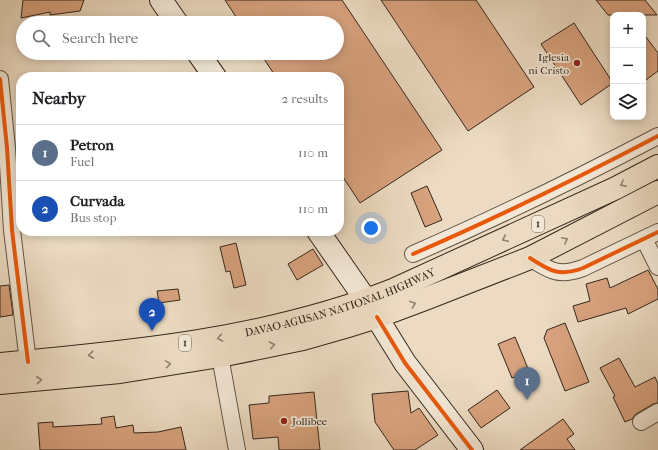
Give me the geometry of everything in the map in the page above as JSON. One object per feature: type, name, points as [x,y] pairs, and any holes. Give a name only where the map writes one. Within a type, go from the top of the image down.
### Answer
[{"type":"highway","name":"DAVAO-AGUSAN NATIONAL HIGHWAY","points":[[0,364],[119,352],[218,338],[298,321],[371,309],[431,273],[616,188],[658,166]]},
{"type":"highway","name":"DAVAO-AGUSAN NATIONAL HIGHWAY","points":[[0,383],[120,372],[220,356],[303,339],[371,309],[530,258],[658,192]]},
{"type":"main road","points":[[161,0],[172,16]]},
{"type":"main road","points":[[203,60],[211,72]]},
{"type":"main road","points":[[321,236],[371,309],[405,363],[472,450]]},
{"type":"street","points":[[0,79],[7,148],[12,230],[28,362]]},
{"type":"street","points":[[413,254],[583,174],[658,136]]},
{"type":"street","points":[[530,258],[543,266],[558,272],[570,273],[651,235],[658,267]]},
{"type":"street","points":[[220,356],[237,450]]},
{"type":"street","points":[[641,422],[658,412]]},
{"type":"building","points":[[23,0],[84,0],[80,11],[50,15],[50,12],[31,16],[21,16]]},
{"type":"building","points":[[225,0],[342,0],[442,150],[360,203],[344,179],[344,72],[273,72],[265,60],[344,60],[344,16],[235,16]]},
{"type":"building","points":[[381,0],[476,0],[534,87],[468,131]]},
{"type":"building","points":[[596,0],[645,0],[657,15],[646,15],[646,12],[610,12],[610,15],[608,15]]},
{"type":"building","name":"Iglesia ni Cristo","points":[[574,23],[610,78],[610,85],[581,105],[541,44]]},
{"type":"building","points":[[646,37],[658,53],[658,71],[646,80]]},
{"type":"building","points":[[427,186],[442,220],[425,227],[411,193]]},
{"type":"building","points":[[236,243],[246,285],[234,288],[230,271],[226,272],[220,247]]},
{"type":"building","points":[[313,249],[323,265],[297,280],[288,264]]},
{"type":"building","points":[[648,270],[658,289],[658,299],[628,314],[626,308],[578,322],[573,306],[590,301],[586,284],[607,278],[610,288]]},
{"type":"building","points":[[9,285],[13,315],[0,317],[0,286]]},
{"type":"building","points":[[178,289],[180,300],[159,303],[157,291]]},
{"type":"building","points":[[565,323],[589,382],[565,391],[544,338],[547,330]]},
{"type":"building","points":[[515,337],[529,371],[512,378],[498,344]]},
{"type":"building","points":[[619,358],[635,387],[655,377],[658,384],[658,403],[653,404],[636,414],[632,419],[625,422],[613,397],[615,396],[600,368]]},
{"type":"building","points":[[497,390],[510,408],[481,428],[468,410]]},
{"type":"building","points":[[408,391],[411,413],[419,408],[438,435],[415,450],[394,450],[375,422],[372,394]]},
{"type":"building","name":"Jollibee","points":[[314,392],[320,450],[279,450],[278,437],[253,439],[249,405],[269,403],[269,396]]},
{"type":"building","points":[[114,416],[116,428],[133,425],[134,433],[158,432],[181,427],[186,450],[40,450],[38,423],[53,422],[53,427],[102,424],[101,418]]},
{"type":"building","points":[[563,419],[574,434],[567,439],[575,450],[520,450]]},
{"type":"cycle path","points":[[0,79],[7,148],[12,230],[28,362]]},
{"type":"cycle path","points":[[413,254],[537,197],[658,136]]},
{"type":"cycle path","points":[[530,258],[555,271],[575,271],[658,232]]},
{"type":"cycle path","points":[[377,317],[405,363],[472,450]]},
{"type":"place","name":"Iglesia ni Cristo","points":[[577,63]]},
{"type":"place","name":"Curvada","points":[[152,331]]},
{"type":"place","name":"Petron","points":[[527,400]]},
{"type":"place","name":"Jollibee","points":[[284,421]]}]
